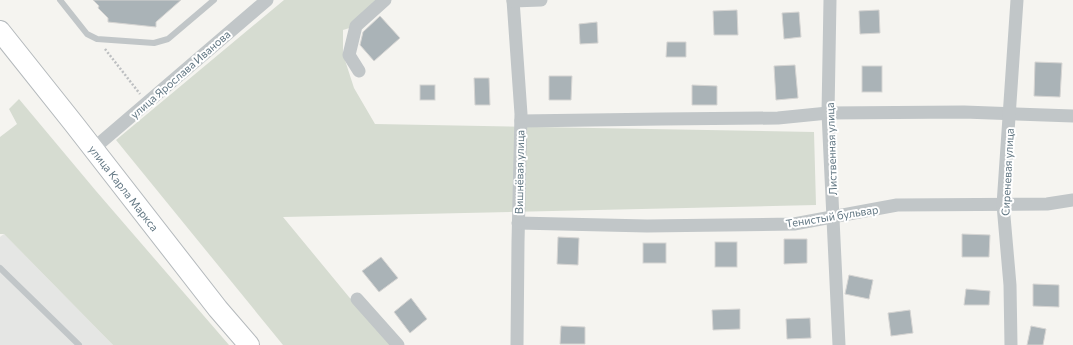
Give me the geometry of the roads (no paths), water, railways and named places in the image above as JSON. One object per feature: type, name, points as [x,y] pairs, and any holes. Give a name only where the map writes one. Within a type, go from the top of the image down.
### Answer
[{"type":"main road","name":"улица Карла Маркса","points":[[0,31],[218,309],[248,345]]},
{"type":"street","name":"улица Ярослава Иванова","points":[[93,149],[267,0]]},
{"type":"street","points":[[359,71],[349,55],[356,26],[385,0]]},
{"type":"street","points":[[513,0],[541,0]]},
{"type":"street","name":"Вишнёвая улица","points":[[513,0],[520,121],[517,345]]},
{"type":"street","name":"Лиственная улица","points":[[830,0],[828,113],[839,345]]},
{"type":"street","name":"Сиреневая улица","points":[[1011,345],[1010,285],[1003,204],[1017,0]]},
{"type":"street","points":[[520,121],[670,118],[778,118],[828,113],[964,112],[1073,116]]},
{"type":"street","name":"Тенистый бульвар","points":[[518,223],[647,226],[794,224],[897,205],[1047,204],[1073,200]]},
{"type":"street","points":[[357,299],[398,345]]},
{"type":"lane","points":[[60,0],[87,34],[97,39],[154,43],[168,39],[214,0]]},
{"type":"lane","points":[[0,268],[79,345]]}]
